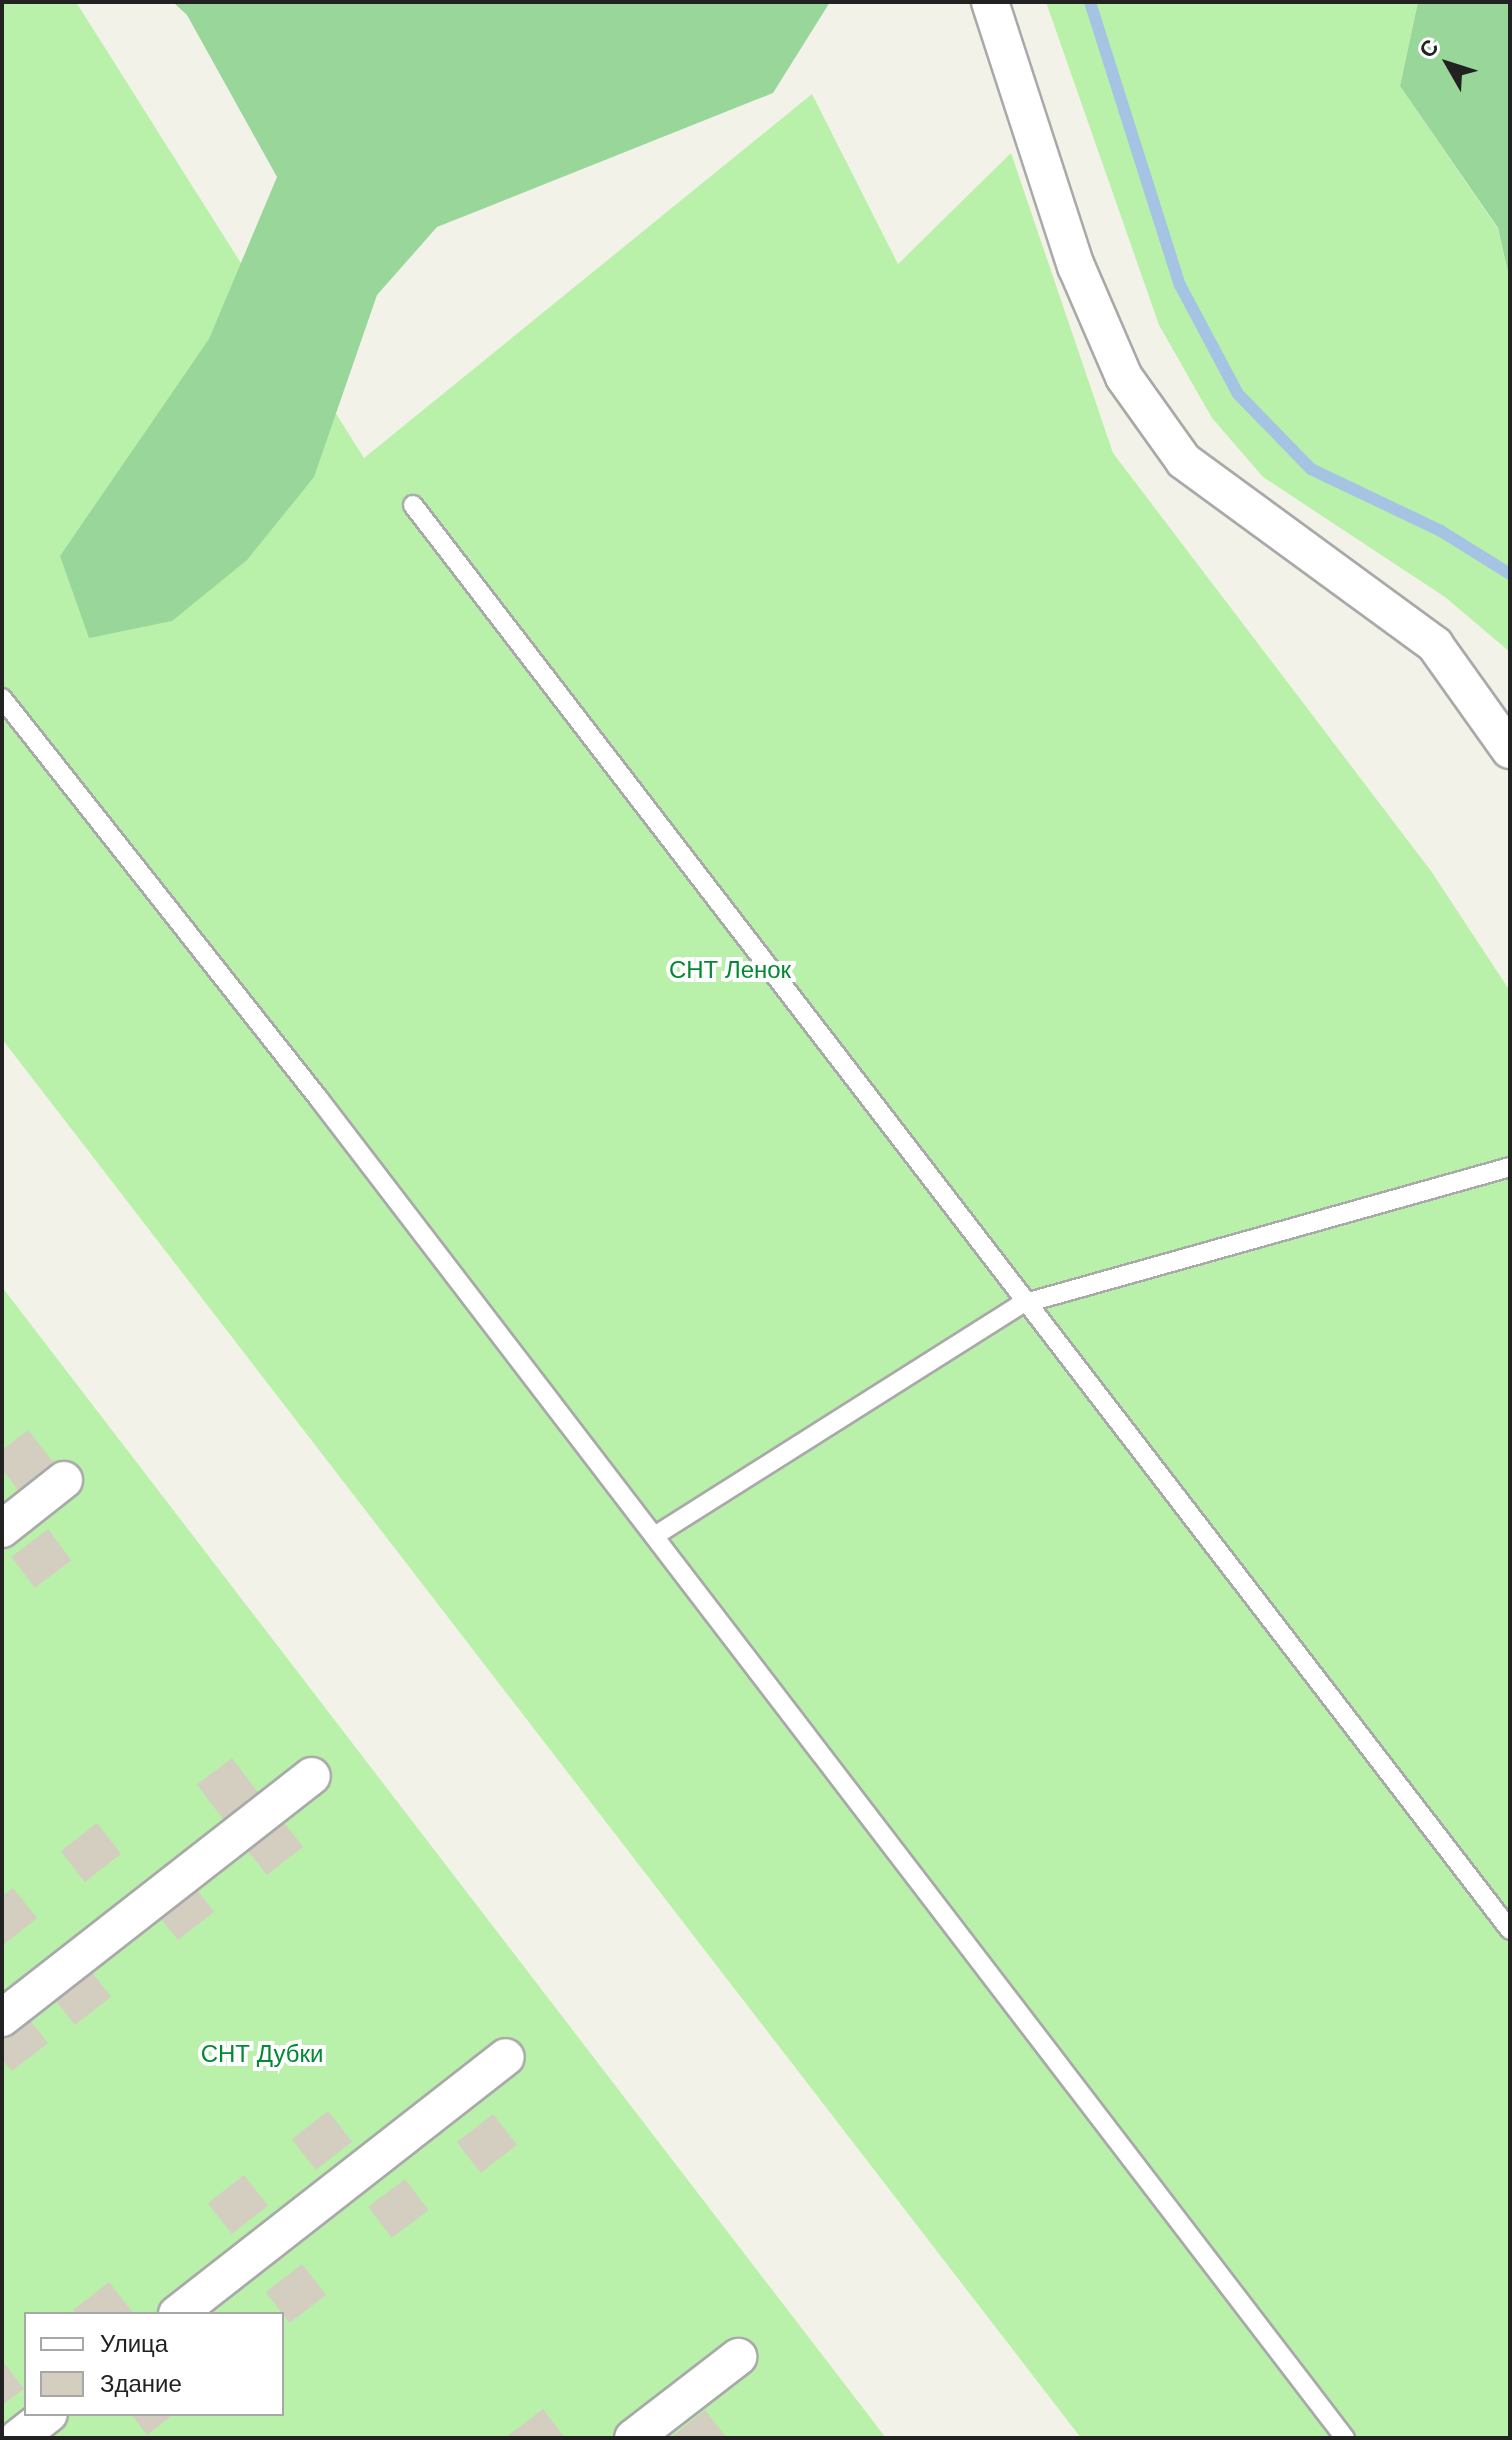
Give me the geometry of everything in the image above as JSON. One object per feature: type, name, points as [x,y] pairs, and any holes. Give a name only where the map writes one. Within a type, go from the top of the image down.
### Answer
[{"type":"street","points":[[990,2],[1076,266],[1124,377],[1184,461],[1435,645],[1510,750]]},
{"type":"street","points":[[2,1529],[64,1480]]},
{"type":"street","points":[[2,2018],[312,1776]]},
{"type":"street","points":[[180,2312],[506,2057]]},
{"type":"street","points":[[633,2438],[738,2357]]},
{"type":"street","points":[[18,2438],[46,2416]]},
{"type":"lane","points":[[413,505],[1022,1304],[1510,1930]]},
{"type":"lane","points":[[2,698],[656,1535],[1345,2438]]},
{"type":"lane","points":[[656,1535],[1022,1304],[1510,1167]]},
{"type":"green space","name":"СНТ Ленок","points":[[2,2],[76,2],[364,458],[812,94],[898,264],[1011,153],[1113,453],[1431,871],[1510,991],[1510,2438],[1081,2438],[2,1039]]},
{"type":"green space","points":[[173,2],[830,2],[773,93],[437,227],[377,295],[314,477],[247,560],[172,621],[89,638],[60,556],[209,339],[277,177],[187,15]]},
{"type":"green space","points":[[1046,2],[1418,2],[1400,86],[1498,229],[1510,281],[1510,652],[1445,597],[1263,477],[1212,418],[1159,325]]},
{"type":"green space","points":[[1418,2],[1510,2],[1510,281],[1498,228],[1400,86]]},
{"type":"green space","name":"СНТ Дубки","points":[[2,1287],[886,2438],[2,2438]]},
{"type":"building","points":[[28,1430],[56,1466],[20,1493],[2,1469],[2,1450]]},
{"type":"building","points":[[48,1529],[71,1560],[35,1588],[11,1557]]},
{"type":"building","points":[[232,1758],[259,1794],[224,1820],[197,1784]]},
{"type":"building","points":[[279,1816],[303,1847],[267,1875],[243,1844]]},
{"type":"building","points":[[97,1823],[121,1854],[85,1882],[61,1851]]},
{"type":"building","points":[[190,1881],[214,1912],[178,1940],[154,1909]]},
{"type":"building","points":[[13,1888],[37,1918],[2,1946],[2,1896]]},
{"type":"building","points":[[87,1966],[111,1997],[75,2025],[51,1994]]},
{"type":"building","points":[[24,2013],[48,2043],[12,2071],[2,2059],[2,2029]]},
{"type":"building","points":[[328,2111],[352,2142],[316,2170],[292,2139]]},
{"type":"building","points":[[493,2114],[517,2145],[481,2173],[457,2142]]},
{"type":"building","points":[[244,2175],[268,2206],[232,2234],[208,2203]]},
{"type":"building","points":[[405,2179],[428,2210],[392,2238],[368,2207]]},
{"type":"building","points":[[302,2264],[326,2295],[290,2323],[266,2292]]},
{"type":"building","points":[[109,2282],[132,2312],[74,2312],[73,2310]]},
{"type":"building","points":[[2,2360],[24,2389],[2,2405]]},
{"type":"building","points":[[543,2409],[565,2438],[505,2438]]},
{"type":"building","points":[[705,2410],[727,2438],[670,2438]]},
{"type":"building","points":[[133,2416],[171,2416],[147,2435]]},
{"type":"waterway","points":[[1090,2],[1180,285],[1238,394],[1311,469],[1441,531],[1510,574]]}]
